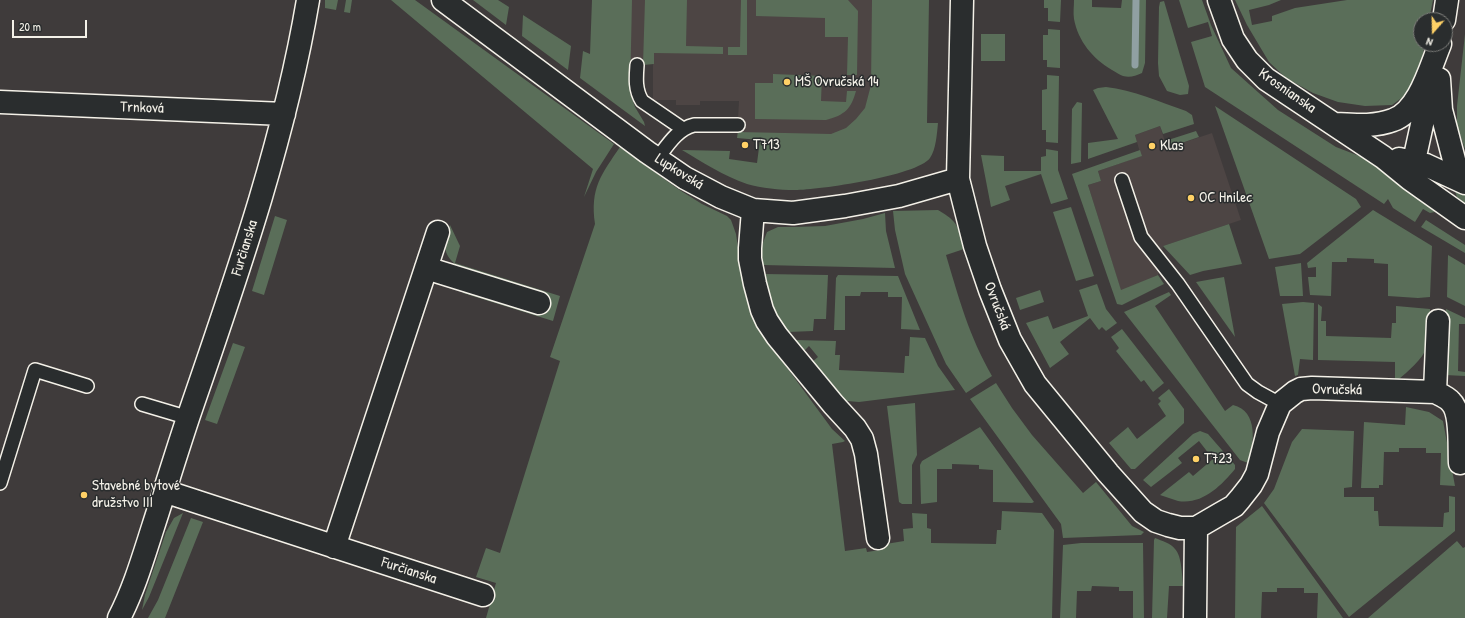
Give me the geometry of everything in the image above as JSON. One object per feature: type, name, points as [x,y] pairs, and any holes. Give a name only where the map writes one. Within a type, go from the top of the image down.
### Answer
[{"type":"street","name":"Furčianska","points":[[119,618],[133,588],[188,418],[228,304],[284,114],[308,0]]},
{"type":"street","name":"Lupkovská","points":[[443,0],[657,159],[685,178],[720,197],[753,210],[793,213],[845,206],[899,196],[958,179]]},
{"type":"street","name":"Ovručská","points":[[962,0],[958,179],[975,246],[990,290],[1010,340],[1034,384],[1108,473],[1143,512],[1168,525],[1180,528],[1196,528],[1234,506],[1246,493],[1257,474],[1268,432],[1280,404],[1301,389],[1312,388],[1435,392],[1452,402],[1456,410],[1460,463]]},
{"type":"street","name":"Krosnianska","points":[[1219,0],[1233,40],[1247,60],[1266,79],[1384,157],[1412,170],[1465,218]]},
{"type":"street","points":[[1445,12],[1447,0]]},
{"type":"street","points":[[1335,124],[1370,125],[1389,121],[1402,116],[1413,106],[1419,95],[1437,52]]},
{"type":"street","points":[[1412,170],[1438,52]]},
{"type":"street","points":[[1440,52],[1439,92],[1441,110],[1462,181]]},
{"type":"street","name":"Trnková","points":[[0,102],[284,114]]},
{"type":"street","name":"Krosnianska","points":[[1412,170],[1432,167],[1462,181]]},
{"type":"street","points":[[753,210],[750,259],[762,310],[777,336],[833,404],[855,428],[862,439],[866,454],[878,538]]},
{"type":"street","points":[[334,546],[438,232]]},
{"type":"street","points":[[426,268],[539,303]]},
{"type":"street","points":[[1435,392],[1438,321]]},
{"type":"street","name":"Furčianska","points":[[164,492],[484,595]]},
{"type":"street","points":[[1195,618],[1196,528]]},
{"type":"lane","points":[[636,65],[636,87],[642,101],[683,129]]},
{"type":"lane","points":[[657,159],[667,145],[683,129],[694,124],[738,125]]},
{"type":"lane","points":[[1122,180],[1141,237],[1178,284],[1247,384],[1280,404]]},
{"type":"lane","points":[[0,483],[35,370],[87,386]]},
{"type":"lane","points":[[142,404],[188,418]]},
{"type":"shaded area","name":"MŠ Ovručská 14","points":[[592,0],[923,0],[920,121],[798,142],[737,138],[739,101],[700,101],[700,105],[676,105],[676,100],[653,100],[653,64],[630,65],[620,63]]},
{"type":"shaded area","points":[[1160,126],[1167,148],[1212,133],[1241,220],[1163,246],[1158,275],[1121,291],[1088,185],[1101,181],[1098,171],[1141,156],[1135,135]]},
{"type":"green space","points":[[325,0],[338,0],[336,10],[325,8]]},
{"type":"green space","points":[[346,0],[352,0],[350,13],[344,12]]},
{"type":"green space","points":[[391,0],[415,0],[614,144],[596,172],[584,197],[593,169]]},
{"type":"green space","points":[[473,0],[498,0],[509,7],[506,25]]},
{"type":"green space","points":[[592,0],[632,0],[630,93],[635,107],[645,126],[580,78],[583,51],[590,54]]},
{"type":"green space","points":[[645,0],[687,0],[686,46],[723,47],[723,54],[654,53],[654,64],[643,65]]},
{"type":"green space","points":[[741,0],[747,0],[747,55],[728,55],[728,47],[740,47]]},
{"type":"green space","points":[[756,0],[848,0],[858,11],[857,75],[847,75],[848,37],[825,37],[825,18],[756,16]]},
{"type":"green space","points":[[872,0],[929,0],[927,123],[938,123],[935,146],[930,158],[921,165],[907,171],[866,181],[824,188],[789,190],[765,188],[738,181],[682,150],[730,151],[729,159],[757,163],[760,140],[737,138],[738,132],[831,134],[846,128],[865,108],[871,85]]},
{"type":"green space","points":[[1044,0],[1061,0],[1060,22],[1048,21],[1048,8],[1044,8]]},
{"type":"green space","points":[[1074,0],[1092,0],[1092,7],[1121,8],[1122,0],[1146,0],[1145,63],[1142,73],[1128,77],[1123,76],[1105,66],[1087,49],[1076,27],[1074,17]]},
{"type":"green space","points":[[1179,0],[1202,0],[1211,25],[1231,68],[1278,110],[1336,147],[1362,157],[1419,191],[1435,212],[1430,213],[1423,209],[1415,222],[1393,208],[1388,199],[1384,204],[1205,87],[1191,42],[1212,36],[1208,22],[1188,28]]},
{"type":"green space","points":[[1235,0],[1281,0],[1249,10],[1252,25],[1272,21],[1272,16],[1295,8],[1347,0],[1433,0],[1431,12],[1413,12],[1413,52],[1423,52],[1420,68],[1407,94],[1392,105],[1365,106],[1338,102],[1313,93],[1286,78],[1269,62],[1247,25]]},
{"type":"green space","points":[[1164,1],[1189,86],[1188,94],[1180,95],[1167,91],[1159,76],[1159,7],[1160,2]]},
{"type":"green space","points":[[523,15],[571,46],[568,70],[522,36]]},
{"type":"green space","points":[[1048,29],[1060,30],[1060,68],[1047,67],[1047,60],[1043,60],[1043,35],[1048,35]]},
{"type":"green space","points":[[981,34],[1005,34],[1005,61],[981,61]]},
{"type":"green space","points":[[1465,34],[1465,149],[1457,125],[1457,106]]},
{"type":"green space","points":[[773,74],[822,76],[821,101],[846,102],[847,91],[856,91],[852,102],[843,113],[826,120],[755,119],[755,83],[773,83]]},
{"type":"green space","points":[[1047,75],[1059,76],[1058,143],[1046,142],[1046,130],[1042,130],[1042,90],[1047,89]]},
{"type":"green space","points":[[1106,87],[1156,100],[1186,111],[1192,115],[1194,124],[1163,134],[1160,126],[1135,135],[1137,142],[1088,159],[1088,143],[1118,139],[1093,90]]},
{"type":"green space","points":[[1077,102],[1082,103],[1081,162],[1071,164],[1072,109]]},
{"type":"green space","points":[[1215,106],[1356,199],[1361,207],[1300,254],[1269,259]]},
{"type":"green space","points":[[1196,131],[1199,137],[1167,148],[1165,141]]},
{"type":"green space","points":[[620,147],[678,189],[702,204],[727,216],[731,220],[736,234],[742,274],[752,317],[763,335],[832,429],[845,441],[832,444],[845,551],[866,548],[867,552],[880,550],[880,545],[904,541],[903,529],[913,528],[912,513],[927,514],[927,528],[931,529],[931,543],[996,544],[997,530],[1001,530],[1002,511],[1042,513],[1054,530],[1052,618],[486,618],[496,583],[476,577],[486,548],[500,553],[560,361],[550,357],[595,224],[594,201],[598,182]]},
{"type":"green space","points":[[1046,149],[1058,151],[1058,170],[1068,199],[1051,204],[1041,174],[1005,186],[1010,200],[991,207],[981,155],[1004,156],[1004,171],[1041,171],[1041,157],[1046,156]]},
{"type":"green space","points":[[1140,150],[1142,156],[1098,171],[1101,181],[1088,185],[1121,290],[1158,275],[1164,284],[1122,305],[1117,304],[1072,174]]},
{"type":"green space","points":[[1460,188],[1465,191],[1465,203],[1457,197],[1455,191]]},
{"type":"green space","points":[[1071,207],[1094,276],[1076,281],[1053,212]]},
{"type":"green space","points":[[938,210],[950,218],[959,230],[964,249],[946,255],[971,332],[992,376],[966,393],[946,364],[905,274],[895,230],[893,211]]},
{"type":"green space","points":[[1373,210],[1432,246],[1430,297],[1418,298],[1388,296],[1388,264],[1374,263],[1374,259],[1347,258],[1347,262],[1332,262],[1331,296],[1310,295],[1308,277],[1316,277],[1316,267],[1308,268],[1307,263]]},
{"type":"green space","points":[[885,213],[886,231],[895,268],[763,265],[761,248],[767,232],[778,227],[825,226],[863,219]]},
{"type":"green space","points":[[275,216],[287,220],[264,295],[252,291]]},
{"type":"green space","points":[[1426,220],[1465,245],[1465,253],[1421,227]]},
{"type":"green space","points":[[1229,224],[1242,264],[1203,271],[1190,275],[1163,246]]},
{"type":"green space","points":[[450,225],[460,246],[455,263],[560,296],[553,321],[463,293],[464,290],[544,294],[455,264],[447,255],[445,246],[446,236]]},
{"type":"green space","points":[[1448,255],[1465,265],[1465,306],[1447,297]]},
{"type":"green space","points":[[1301,263],[1303,296],[1280,296],[1275,267]]},
{"type":"green space","points":[[764,274],[828,275],[826,319],[814,319],[813,331],[788,332],[779,318],[773,304]]},
{"type":"green space","points":[[838,275],[898,276],[920,330],[901,329],[902,297],[888,297],[888,292],[861,292],[860,296],[845,296],[845,330],[834,330],[836,278]]},
{"type":"green space","points":[[1224,277],[1235,337],[1196,282]]},
{"type":"green space","points":[[1097,284],[1106,309],[1117,323],[1106,331],[1102,327],[1099,330],[1090,318],[1060,342],[1069,354],[1050,368],[1026,323],[1048,316],[1053,329],[1088,316],[1079,290]]},
{"type":"green space","points":[[1040,290],[1044,302],[1020,310],[1016,298]]},
{"type":"green space","points":[[1169,292],[1171,295],[1155,306],[1225,411],[1233,405],[1241,408],[1251,421],[1253,438],[1248,463],[1240,460],[1124,312]]},
{"type":"green space","points":[[1303,302],[1314,303],[1313,360],[1300,359],[1298,375],[1295,376],[1282,304]]},
{"type":"green space","points":[[1318,304],[1322,307],[1321,321],[1326,321],[1326,336],[1391,338],[1392,323],[1396,323],[1396,306],[1430,309],[1429,338],[1425,352],[1414,365],[1395,381],[1395,362],[1318,360]]},
{"type":"green space","points":[[1446,309],[1465,318],[1465,324],[1459,324],[1458,371],[1465,372],[1465,376],[1445,375],[1444,372]]},
{"type":"green space","points":[[1122,329],[1164,383],[1153,392],[1144,380],[1141,382],[1116,351],[1119,348],[1111,337]]},
{"type":"green space","points":[[910,337],[925,338],[938,366],[955,390],[859,402],[847,401],[840,397],[812,362],[818,357],[809,346],[803,352],[794,340],[836,341],[835,355],[840,355],[839,370],[904,373],[905,356],[909,356]]},
{"type":"green space","points":[[233,343],[245,347],[217,424],[205,420]]},
{"type":"green space","points":[[996,383],[1032,435],[1083,493],[1096,482],[1132,526],[1144,532],[1141,535],[1063,538],[1061,524],[970,399]]},
{"type":"green space","points":[[1169,389],[1184,409],[1184,423],[1135,469],[1131,469],[1109,443],[1128,427],[1137,439],[1166,416],[1158,404],[1161,401],[1158,398]]},
{"type":"green space","points":[[915,403],[917,455],[912,465],[912,504],[902,504],[899,502],[887,406]]},
{"type":"green space","points":[[1406,407],[1429,412],[1443,421],[1455,486],[1440,485],[1441,453],[1426,453],[1426,448],[1399,448],[1399,452],[1384,452],[1383,485],[1379,485],[1379,488],[1361,488],[1364,422],[1405,425]]},
{"type":"green space","points":[[980,427],[1034,502],[993,502],[993,470],[979,469],[979,465],[952,464],[952,469],[937,469],[937,502],[921,504],[920,465],[922,461]]},
{"type":"green space","points":[[1302,429],[1354,431],[1352,487],[1344,488],[1344,497],[1374,497],[1374,511],[1378,511],[1379,526],[1443,527],[1444,513],[1449,512],[1449,496],[1455,497],[1455,531],[1349,617],[1264,503],[1274,489],[1292,442]]},
{"type":"green space","points":[[1200,431],[1208,434],[1235,465],[1235,469],[1217,488],[1195,500],[1178,501],[1160,495],[1189,472],[1193,476],[1213,459],[1199,441],[1178,458],[1182,463],[1151,487],[1143,480],[1193,434]]},
{"type":"green space","points":[[1262,506],[1343,618],[1317,618],[1318,593],[1304,593],[1304,588],[1277,588],[1277,592],[1262,592],[1261,618],[1235,618],[1236,527]]},
{"type":"green space","points":[[183,513],[149,597],[142,610],[145,595],[166,532],[174,518]]},
{"type":"green space","points":[[191,518],[203,522],[165,618],[148,618],[158,600]]},
{"type":"green space","points":[[1155,538],[1166,542],[1173,547],[1179,556],[1181,566],[1183,586],[1169,586],[1167,618],[1152,618]]},
{"type":"green space","points":[[1457,541],[1463,548],[1465,547],[1465,618],[1368,618]]},
{"type":"green space","points":[[1081,543],[1143,543],[1144,618],[1133,618],[1133,591],[1119,591],[1119,587],[1092,586],[1091,591],[1077,591],[1076,618],[1060,618],[1063,545]]},
{"type":"waterway","points":[[1135,65],[1136,0]]},
{"type":"place","name":"MŠ Ovručská 14","points":[[787,82]]},
{"type":"place","name":"T713","points":[[745,145]]},
{"type":"place","name":"Klas","points":[[1152,146]]},
{"type":"place","name":"OC Hnilec","points":[[1191,198]]},
{"type":"place","name":"T723","points":[[1196,459]]},
{"type":"place","name":"Stavebné bytové družstvo III","points":[[84,495]]}]
